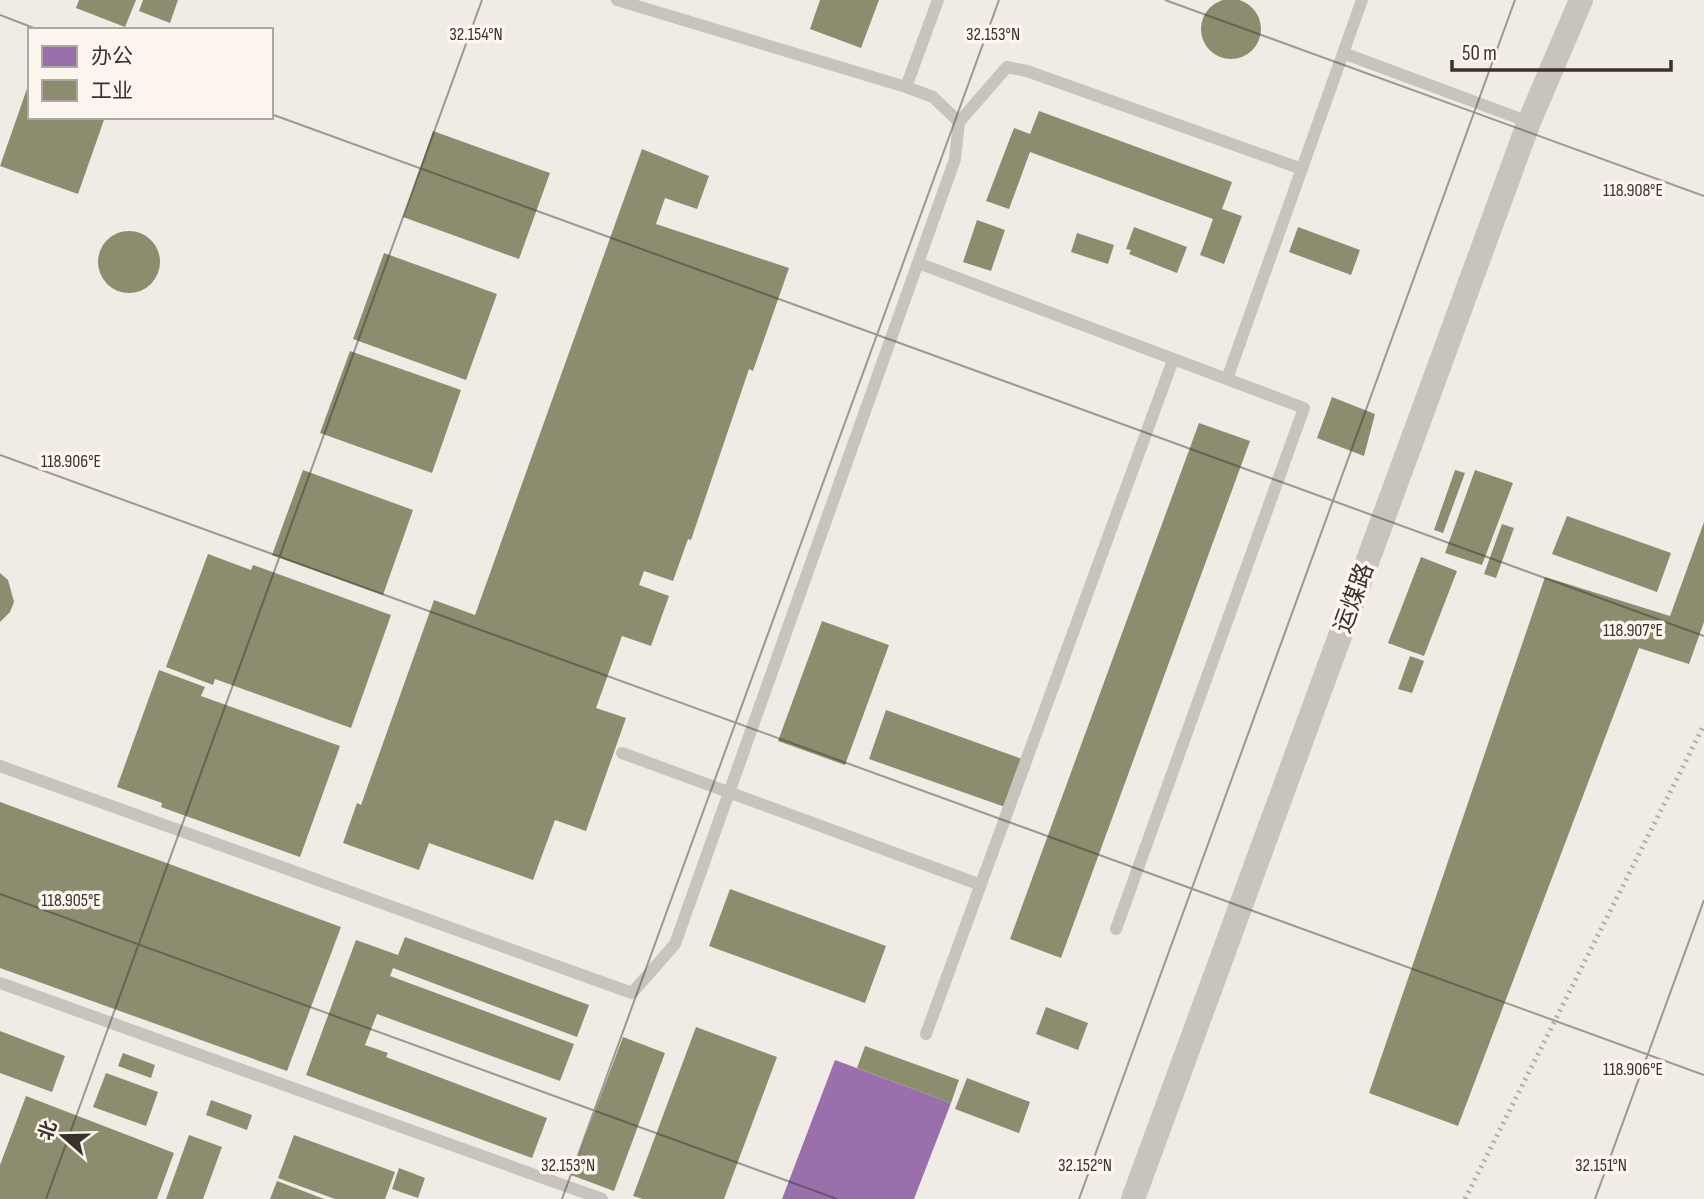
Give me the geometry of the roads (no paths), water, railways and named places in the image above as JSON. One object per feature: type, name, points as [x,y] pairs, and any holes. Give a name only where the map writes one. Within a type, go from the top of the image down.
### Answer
[{"type":"street","name":"运煤路","points":[[1133,1199],[1529,122],[1581,0]]},
{"type":"lane","points":[[617,0],[906,87],[933,97],[959,122]]},
{"type":"lane","points":[[906,87],[938,0]]},
{"type":"lane","points":[[1227,379],[1362,0]]},
{"type":"lane","points":[[1343,53],[1529,122]]},
{"type":"lane","points":[[0,766],[632,993],[675,944],[955,159],[959,122],[1007,67],[1027,71],[1302,169]]},
{"type":"lane","points":[[918,263],[1304,408],[1116,929]]},
{"type":"lane","points":[[926,1034],[1172,360]]},
{"type":"lane","points":[[622,753],[981,885]]},
{"type":"lane","points":[[0,983],[602,1199]]},
{"type":"railway","points":[[1465,1199],[1704,725]]}]
